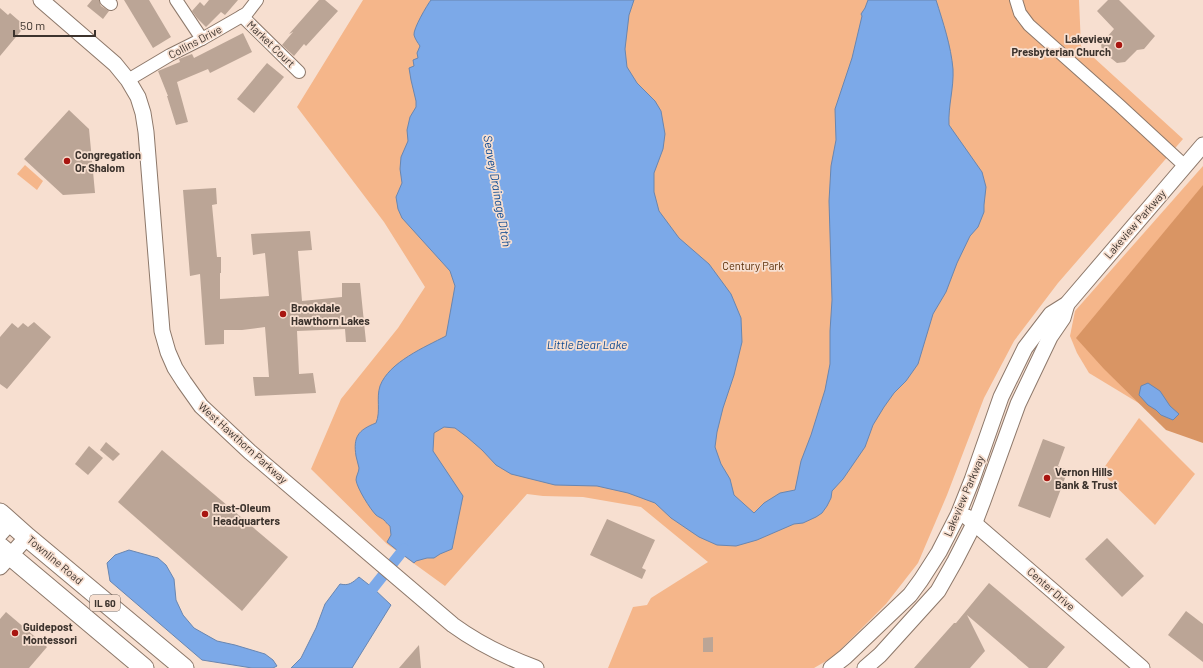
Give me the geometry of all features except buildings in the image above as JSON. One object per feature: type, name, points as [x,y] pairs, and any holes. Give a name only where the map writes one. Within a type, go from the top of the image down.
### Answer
[{"type":"main road","name":"Townline Road","points":[[4,523],[27,537],[184,668]]},
{"type":"main road","name":"IL 60","points":[[3,557],[144,668]]},
{"type":"street","name":"West Hawthorn Parkway","points":[[40,0],[115,64],[128,80],[138,97],[143,113],[146,132],[162,331],[168,352],[175,368],[201,406],[250,452],[453,625],[497,652],[536,668]]},
{"type":"street","points":[[176,0],[202,39]]},
{"type":"street","name":"Collins Drive","points":[[128,80],[247,13],[257,0]]},
{"type":"street","points":[[1016,0],[1020,13],[1029,25],[1120,105],[1185,166]]},
{"type":"street","name":"Market Court","points":[[242,16],[299,72]]},
{"type":"street","name":"Lakeview Parkway","points":[[831,668],[910,595],[940,552],[960,511],[1001,397],[1025,348],[1050,314],[1067,304],[1203,145]]},
{"type":"street","name":"Lakeview Parkway","points":[[865,668],[880,655],[938,591],[975,522],[1018,404],[1050,337],[1063,318],[1067,304]]},
{"type":"street","name":"Center Drive","points":[[960,511],[975,522],[1142,668]]},
{"type":"street","points":[[3,557],[27,537]]},
{"type":"green space","name":"Century Park","points":[[363,0],[1079,0],[1081,46],[1183,139],[1058,283],[1014,341],[984,398],[947,495],[918,563],[886,604],[833,657],[814,668],[608,668],[633,607],[647,605],[651,598],[708,562],[641,507],[583,497],[527,494],[445,586],[387,544],[311,469],[341,399],[398,328],[425,287],[384,222],[297,107]]},
{"type":"green space","points":[[25,165],[43,181],[37,190],[17,174]]},
{"type":"green space","points":[[1203,166],[1203,440],[1170,422],[1089,373],[1077,353],[1070,336],[1075,311]]},
{"type":"green space","points":[[1139,418],[1195,474],[1155,525],[1101,472]]},
{"type":"shaded area","points":[[1203,185],[1203,443],[1166,430],[1104,369],[1076,338]]},
{"type":"water","name":"Little Bear Lake","points":[[431,0],[634,0],[629,15],[625,49],[627,67],[637,83],[655,101],[661,111],[665,134],[663,149],[654,173],[654,192],[659,211],[679,238],[709,264],[731,294],[741,318],[742,342],[734,375],[723,408],[715,447],[721,464],[730,479],[734,495],[754,513],[764,503],[780,493],[795,490],[801,461],[825,390],[830,364],[832,300],[829,201],[831,166],[836,140],[835,109],[852,58],[862,16],[861,14],[868,0],[936,0],[949,43],[953,69],[949,125],[982,172],[986,187],[984,212],[978,227],[970,236],[957,263],[946,292],[933,314],[918,364],[884,407],[873,425],[865,447],[843,479],[832,491],[831,498],[822,513],[803,523],[794,524],[757,540],[736,546],[717,545],[699,537],[671,518],[655,503],[628,493],[597,486],[555,485],[511,474],[496,465],[482,450],[455,428],[444,427],[434,433],[433,451],[463,496],[452,549],[434,558],[427,558],[414,563],[402,554],[405,550],[402,547],[398,551],[387,542],[391,535],[390,526],[373,512],[357,484],[356,478],[359,468],[355,449],[356,439],[365,428],[376,423],[380,386],[391,370],[408,356],[446,336],[455,286],[450,271],[402,218],[398,209],[396,197],[402,183],[400,169],[401,157],[408,141],[407,130],[410,117],[416,107],[409,68],[414,66],[413,60],[418,58],[417,53],[420,46],[414,36],[414,32]]},
{"type":"water","points":[[1148,383],[1160,391],[1170,406],[1179,414],[1173,420],[1161,415],[1148,405],[1139,395],[1141,386]]},
{"type":"water","points":[[129,550],[158,558],[166,565],[174,579],[176,600],[183,615],[194,628],[217,641],[265,654],[273,660],[277,666],[273,668],[252,668],[202,660],[110,581],[107,563],[115,555]]},
{"type":"water","points":[[359,577],[391,605],[352,668],[291,668],[301,658],[316,628],[325,604],[340,584],[350,584]]},
{"type":"waterway","name":"Seavey Drainage Ditch","points":[[373,588],[404,549]]},
{"type":"place","name":"Lakeview Presbyterian Church","points":[[1119,45]]},
{"type":"place","name":"Congregation Or Shalom","points":[[67,161]]},
{"type":"place","name":"Brookdale Hawthorn Lakes","points":[[283,314]]},
{"type":"place","name":"Vernon Hills Bank & Trust","points":[[1047,478]]},
{"type":"place","name":"Rust-Oleum Headquarters","points":[[205,514]]},
{"type":"place","name":"Guidepost Montessori","points":[[15,633]]}]
